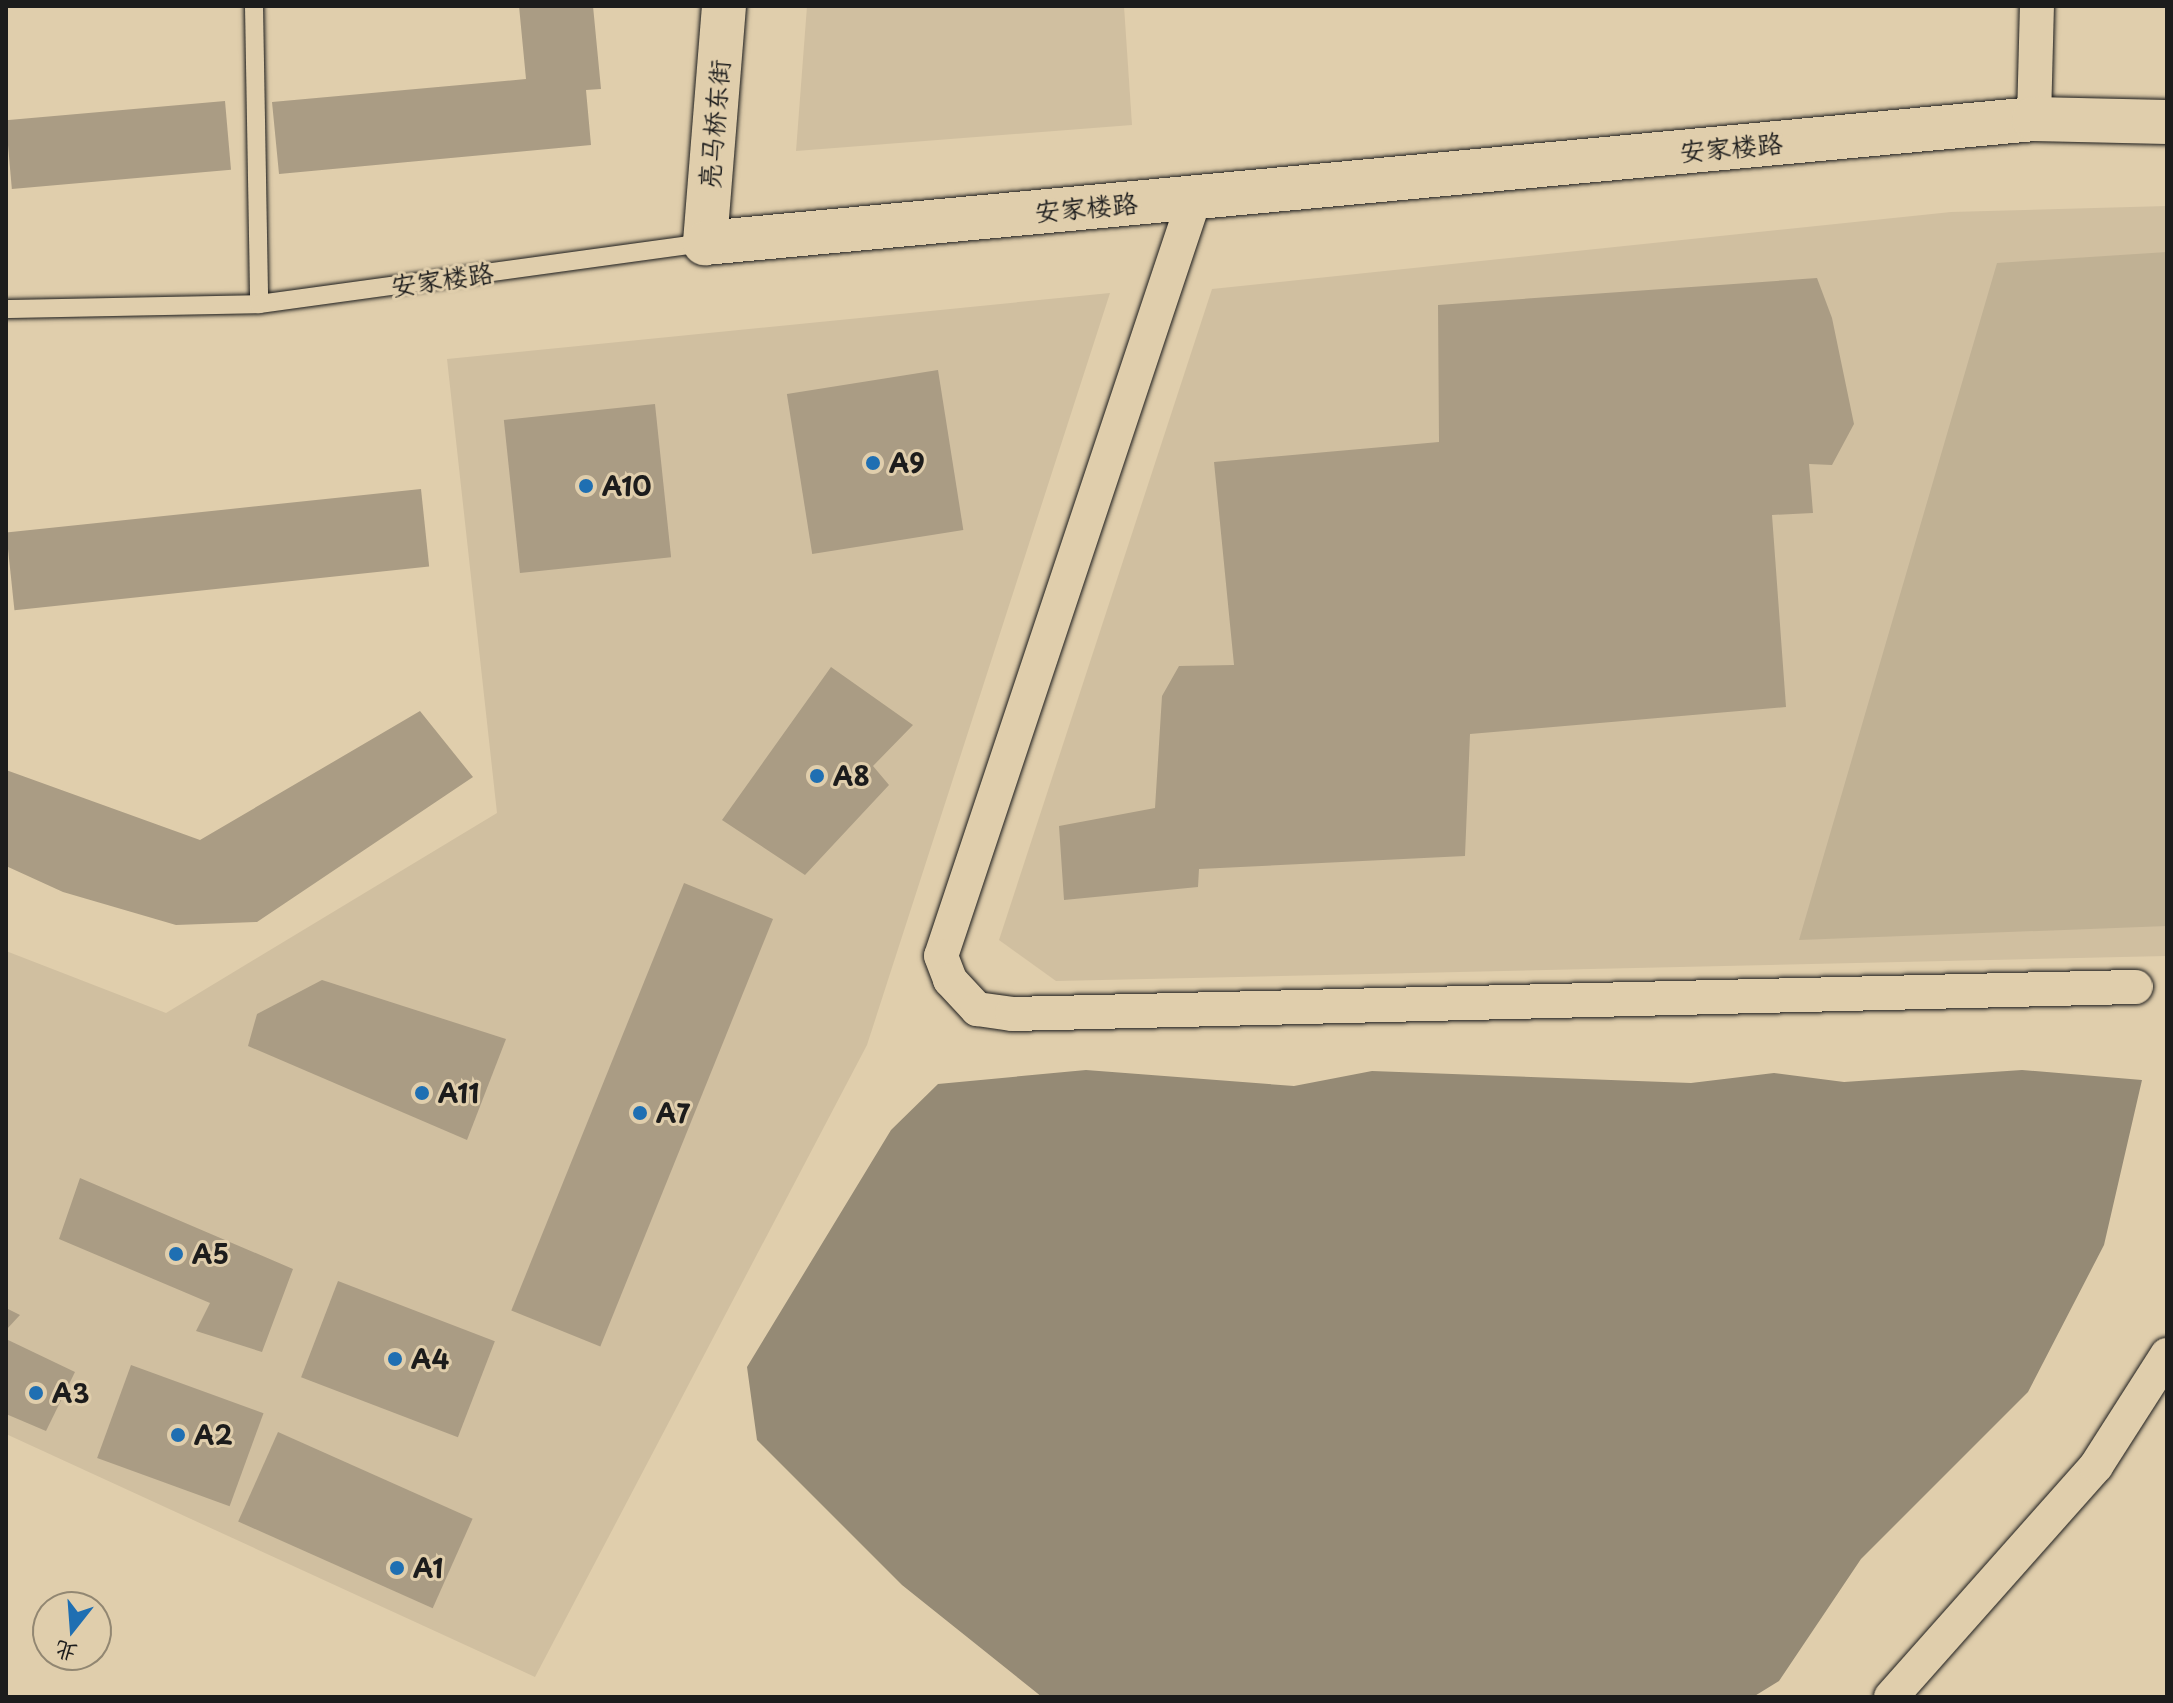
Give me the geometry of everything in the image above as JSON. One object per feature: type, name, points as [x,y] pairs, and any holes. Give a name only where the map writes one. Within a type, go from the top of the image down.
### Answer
[{"type":"street","name":"亮马桥东街","points":[[705,243],[724,6]]},
{"type":"street","points":[[2034,119],[2037,6]]},
{"type":"street","name":"安家楼路","points":[[705,243],[2034,119],[2167,122]]},
{"type":"street","points":[[1195,197],[941,956],[950,980],[977,1009],[1012,1014],[2136,987]]},
{"type":"street","points":[[1891,1697],[2096,1466],[2167,1355]]},
{"type":"lane","points":[[254,6],[259,304]]},
{"type":"lane","name":"安家楼路","points":[[6,309],[259,304],[705,243]]},
{"type":"shaded area","points":[[807,6],[1124,6],[1132,125],[796,151]]},
{"type":"shaded area","points":[[2167,206],[2167,956],[1056,981],[999,940],[1212,289],[1951,212]]},
{"type":"shaded area","points":[[2167,252],[2167,926],[1799,940],[1997,263]]},
{"type":"shaded area","points":[[1110,293],[867,1045],[535,1677],[6,1434],[6,951],[166,1013],[497,813],[447,359]]},
{"type":"shaded area","points":[[1086,1070],[1294,1086],[1372,1071],[1691,1083],[1774,1073],[1844,1082],[2022,1070],[2142,1080],[2104,1245],[2028,1392],[1861,1559],[1779,1681],[1753,1697],[1042,1697],[902,1585],[757,1440],[747,1367],[891,1130],[938,1084]]},
{"type":"building","points":[[519,6],[593,6],[601,89],[586,90],[591,145],[279,174],[272,102],[526,79]]},
{"type":"building","points":[[225,101],[231,170],[12,189],[6,120]]},
{"type":"building","points":[[1817,278],[1832,318],[1854,424],[1832,465],[1809,464],[1813,513],[1772,515],[1786,707],[1470,734],[1465,856],[1199,869],[1198,887],[1064,900],[1059,826],[1155,808],[1162,696],[1179,666],[1234,665],[1214,462],[1439,442],[1438,305]]},
{"type":"building","name":"A9","points":[[938,370],[963,530],[812,554],[787,394]]},
{"type":"building","name":"A10","points":[[655,404],[671,557],[520,573],[504,420]]},
{"type":"building","points":[[421,489],[429,567],[14,610],[6,533]]},
{"type":"building","name":"A8","points":[[831,667],[913,725],[873,766],[889,785],[805,875],[722,820]]},
{"type":"building","points":[[420,711],[473,777],[257,922],[176,925],[63,892],[6,866],[6,770],[200,840]]},
{"type":"building","name":"A7","points":[[684,883],[773,919],[600,1346],[511,1310]]},
{"type":"building","name":"A11","points":[[322,980],[506,1039],[467,1140],[248,1046],[257,1014]]},
{"type":"building","name":"A5","points":[[80,1178],[293,1269],[262,1352],[196,1331],[210,1303],[59,1239]]},
{"type":"building","name":"A4","points":[[338,1281],[495,1341],[458,1437],[301,1377]]},
{"type":"building","name":"A3","points":[[6,1308],[20,1315],[6,1330]]},
{"type":"building","name":"A3","points":[[6,1339],[75,1372],[46,1431],[6,1414]]},
{"type":"building","name":"A2","points":[[131,1365],[263,1413],[230,1506],[97,1458]]},
{"type":"building","name":"A1","points":[[278,1432],[473,1519],[433,1608],[238,1522]]},
{"type":"place","name":"A9","points":[[873,463]]},
{"type":"place","name":"A10","points":[[586,486]]},
{"type":"place","name":"A8","points":[[817,776]]},
{"type":"place","name":"A11","points":[[422,1093]]},
{"type":"place","name":"A7","points":[[640,1113]]},
{"type":"place","name":"A5","points":[[176,1254]]},
{"type":"place","name":"A4","points":[[395,1359]]},
{"type":"place","name":"A3","points":[[36,1393]]},
{"type":"place","name":"A2","points":[[178,1435]]},
{"type":"place","name":"A1","points":[[397,1568]]}]
